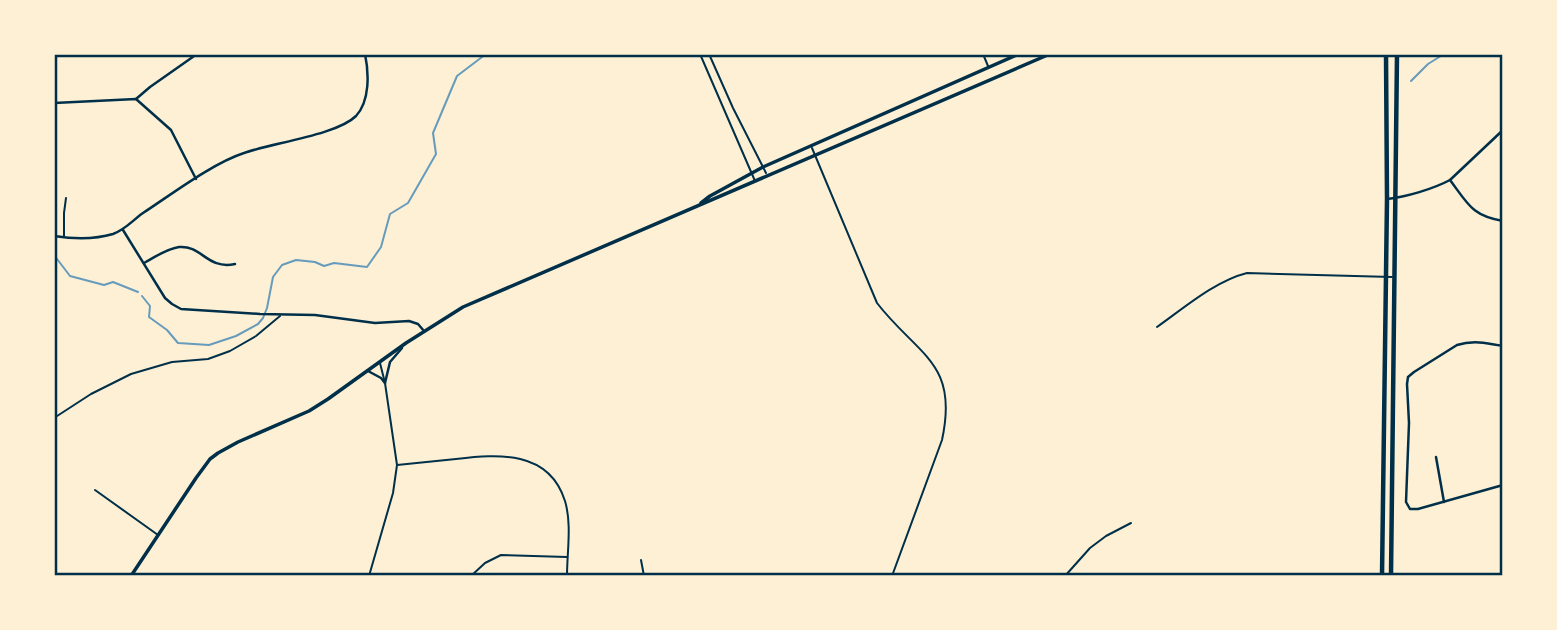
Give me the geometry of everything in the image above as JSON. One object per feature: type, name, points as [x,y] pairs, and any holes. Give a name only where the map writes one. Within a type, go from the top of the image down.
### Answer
[{"type":"highway","points":[[1382,576],[1387,199],[1386,54]]},
{"type":"highway","points":[[1391,576],[1396,54]]},
{"type":"street","points":[[54,103],[136,99],[197,54]]},
{"type":"street","points":[[54,236],[93,238],[114,233],[232,157],[326,131],[352,119],[360,110],[366,95],[365,54]]},
{"type":"street","points":[[696,207],[710,195],[763,167],[1019,54]]},
{"type":"street","points":[[131,576],[196,478],[218,453],[309,411],[406,342],[463,307],[1050,54]]},
{"type":"street","points":[[136,99],[171,130],[196,179]]},
{"type":"street","points":[[1387,199],[1450,180],[1503,130]]},
{"type":"street","points":[[1450,180],[1481,216],[1503,221]]},
{"type":"street","points":[[123,229],[165,298],[179,308],[193,311],[315,315],[375,323],[409,321],[418,324],[424,331]]},
{"type":"street","points":[[144,263],[167,250],[181,247],[195,250],[223,266],[235,264]]},
{"type":"street","points":[[385,383],[390,362],[406,342]]},
{"type":"street","points":[[1503,346],[1479,342],[1457,345],[1408,377],[1406,502],[1413,510],[1503,485]]},
{"type":"street","points":[[368,370],[385,383]]},
{"type":"street","points":[[1436,457],[1444,502]]},
{"type":"lane","points":[[700,54],[756,182]]},
{"type":"lane","points":[[709,54],[768,176]]},
{"type":"lane","points":[[983,54],[989,67]]},
{"type":"lane","points":[[811,146],[877,303],[930,359],[945,388],[946,420],[942,440],[892,576]]},
{"type":"lane","points":[[64,238],[66,198]]},
{"type":"lane","points":[[1157,327],[1220,283],[1247,273],[1394,277]]},
{"type":"lane","points":[[54,418],[97,390],[131,374],[172,362],[208,359],[230,351],[256,337],[281,315]]},
{"type":"lane","points":[[369,576],[393,493],[397,465],[380,362]]},
{"type":"lane","points":[[397,465],[497,455],[532,462],[556,481],[565,502],[568,522],[568,576]]},
{"type":"lane","points":[[95,490],[159,535]]},
{"type":"lane","points":[[1065,576],[1090,548],[1131,523]]},
{"type":"lane","points":[[471,576],[485,563],[501,555],[568,557]]},
{"type":"lane","points":[[641,561],[644,576]]},
{"type":"waterway","points":[[142,296],[150,306],[149,317],[167,330],[178,343],[209,345],[236,336],[258,324],[267,308],[273,277],[282,265],[296,260],[324,266],[334,263],[367,267],[381,247],[390,214],[408,203],[436,154],[433,133],[457,76],[486,54]]},
{"type":"waterway","points":[[1411,81],[1428,64],[1444,54]]},
{"type":"waterway","points":[[54,255],[70,276],[104,285],[113,282],[138,292]]}]
